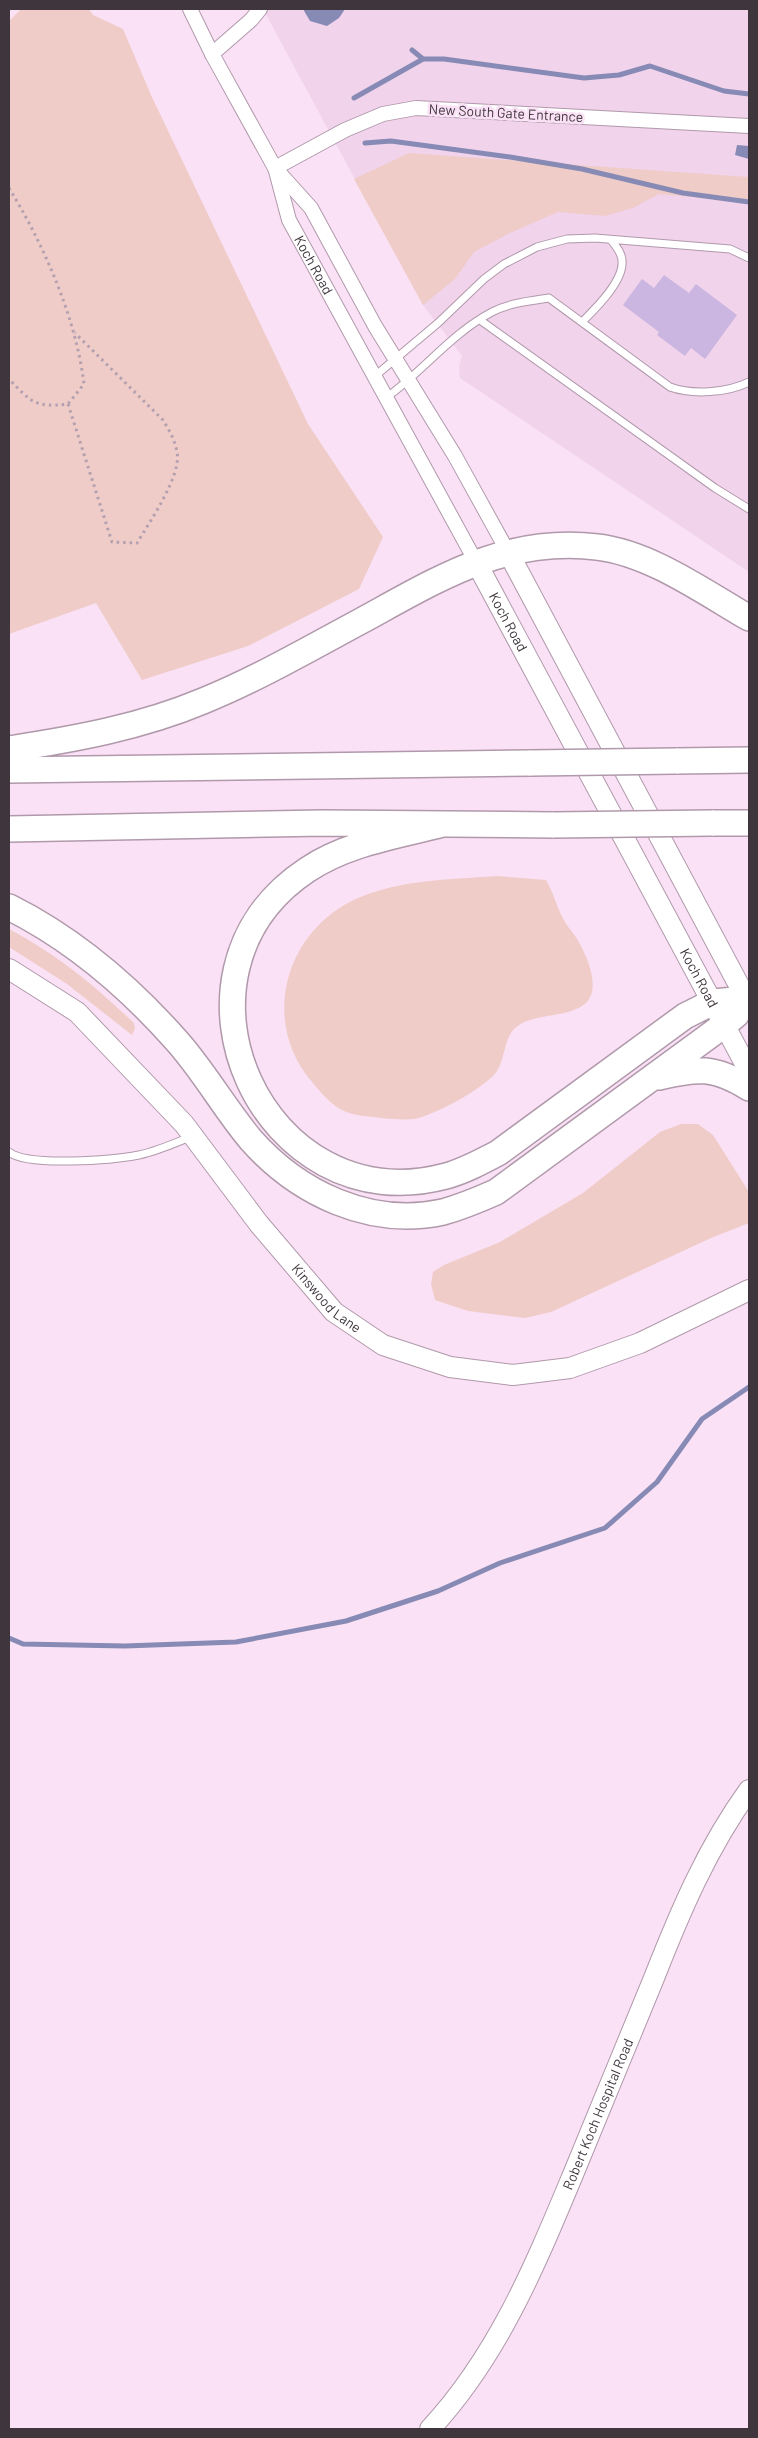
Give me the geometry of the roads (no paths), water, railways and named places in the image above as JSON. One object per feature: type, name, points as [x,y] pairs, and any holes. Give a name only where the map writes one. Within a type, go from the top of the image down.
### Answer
[{"type":"highway","points":[[9,749],[121,728],[162,717],[204,701],[294,657],[432,581],[476,562],[522,548],[574,545],[620,552],[643,560],[749,618]]},
{"type":"highway","points":[[9,770],[749,760]]},
{"type":"highway","points":[[9,829],[749,823]]},
{"type":"highway","points":[[443,824],[355,847],[306,870],[270,903],[246,942],[237,968],[232,992],[236,1042],[244,1070],[254,1094],[284,1133],[306,1152],[332,1166],[358,1176],[386,1181],[415,1181],[445,1176],[469,1168],[498,1153],[684,1016],[712,1002],[748,1002]]},
{"type":"highway","points":[[9,908],[50,931],[80,951],[142,1003],[177,1041],[209,1080],[250,1139],[275,1165],[301,1185],[326,1198],[379,1213],[408,1216],[442,1212],[470,1204],[496,1192],[724,1025],[748,1002]]},
{"type":"highway","points":[[650,1079],[691,1070],[712,1071],[732,1077],[749,1088]]},
{"type":"street","name":"Koch Road","points":[[190,9],[212,54],[276,168],[311,208],[396,360],[455,456],[748,1002]]},
{"type":"street","points":[[212,54],[251,20],[260,9]]},
{"type":"street","name":"New South Gate Entrance","points":[[276,168],[345,130],[383,114],[416,108],[749,126]]},
{"type":"street","name":"Koch Road","points":[[276,168],[289,220],[387,397],[749,1072]]},
{"type":"street","name":"Kinswood Lane","points":[[9,969],[77,1012],[184,1124],[259,1224],[334,1312],[383,1345],[450,1367],[513,1375],[570,1368],[640,1343],[749,1290]]},
{"type":"street","name":"Robert Koch Hospital Road","points":[[430,2429],[464,2389],[486,2358],[525,2287],[679,1916],[717,1838],[749,1790]]},
{"type":"lane","points":[[375,376],[438,324],[484,279],[504,264],[537,247],[567,239],[595,238],[730,249],[749,258]]},
{"type":"lane","points":[[582,322],[598,306],[621,272],[622,260],[611,240]]},
{"type":"lane","points":[[387,397],[409,381],[462,332],[493,312],[518,303],[549,298],[670,387],[682,392],[707,391],[741,386],[749,382]]},
{"type":"lane","points":[[480,320],[708,483],[749,508]]},
{"type":"lane","points":[[9,1152],[15,1157],[25,1160],[53,1162],[137,1155],[161,1149],[193,1136]]},
{"type":"water","points":[[303,9],[345,9],[339,18],[327,26],[310,21]]},
{"type":"water","points":[[737,145],[749,146],[749,159],[735,155]]},
{"type":"waterway","points":[[412,50],[423,59]]},
{"type":"waterway","points":[[354,98],[423,59],[444,59],[584,78],[619,75],[650,66],[724,91],[749,94]]},
{"type":"waterway","points":[[365,143],[391,141],[510,157],[582,169],[683,193],[749,202]]},
{"type":"waterway","points":[[9,1638],[23,1644],[125,1646],[236,1642],[346,1621],[438,1591],[500,1563],[605,1528],[657,1482],[702,1419],[749,1387]]}]
